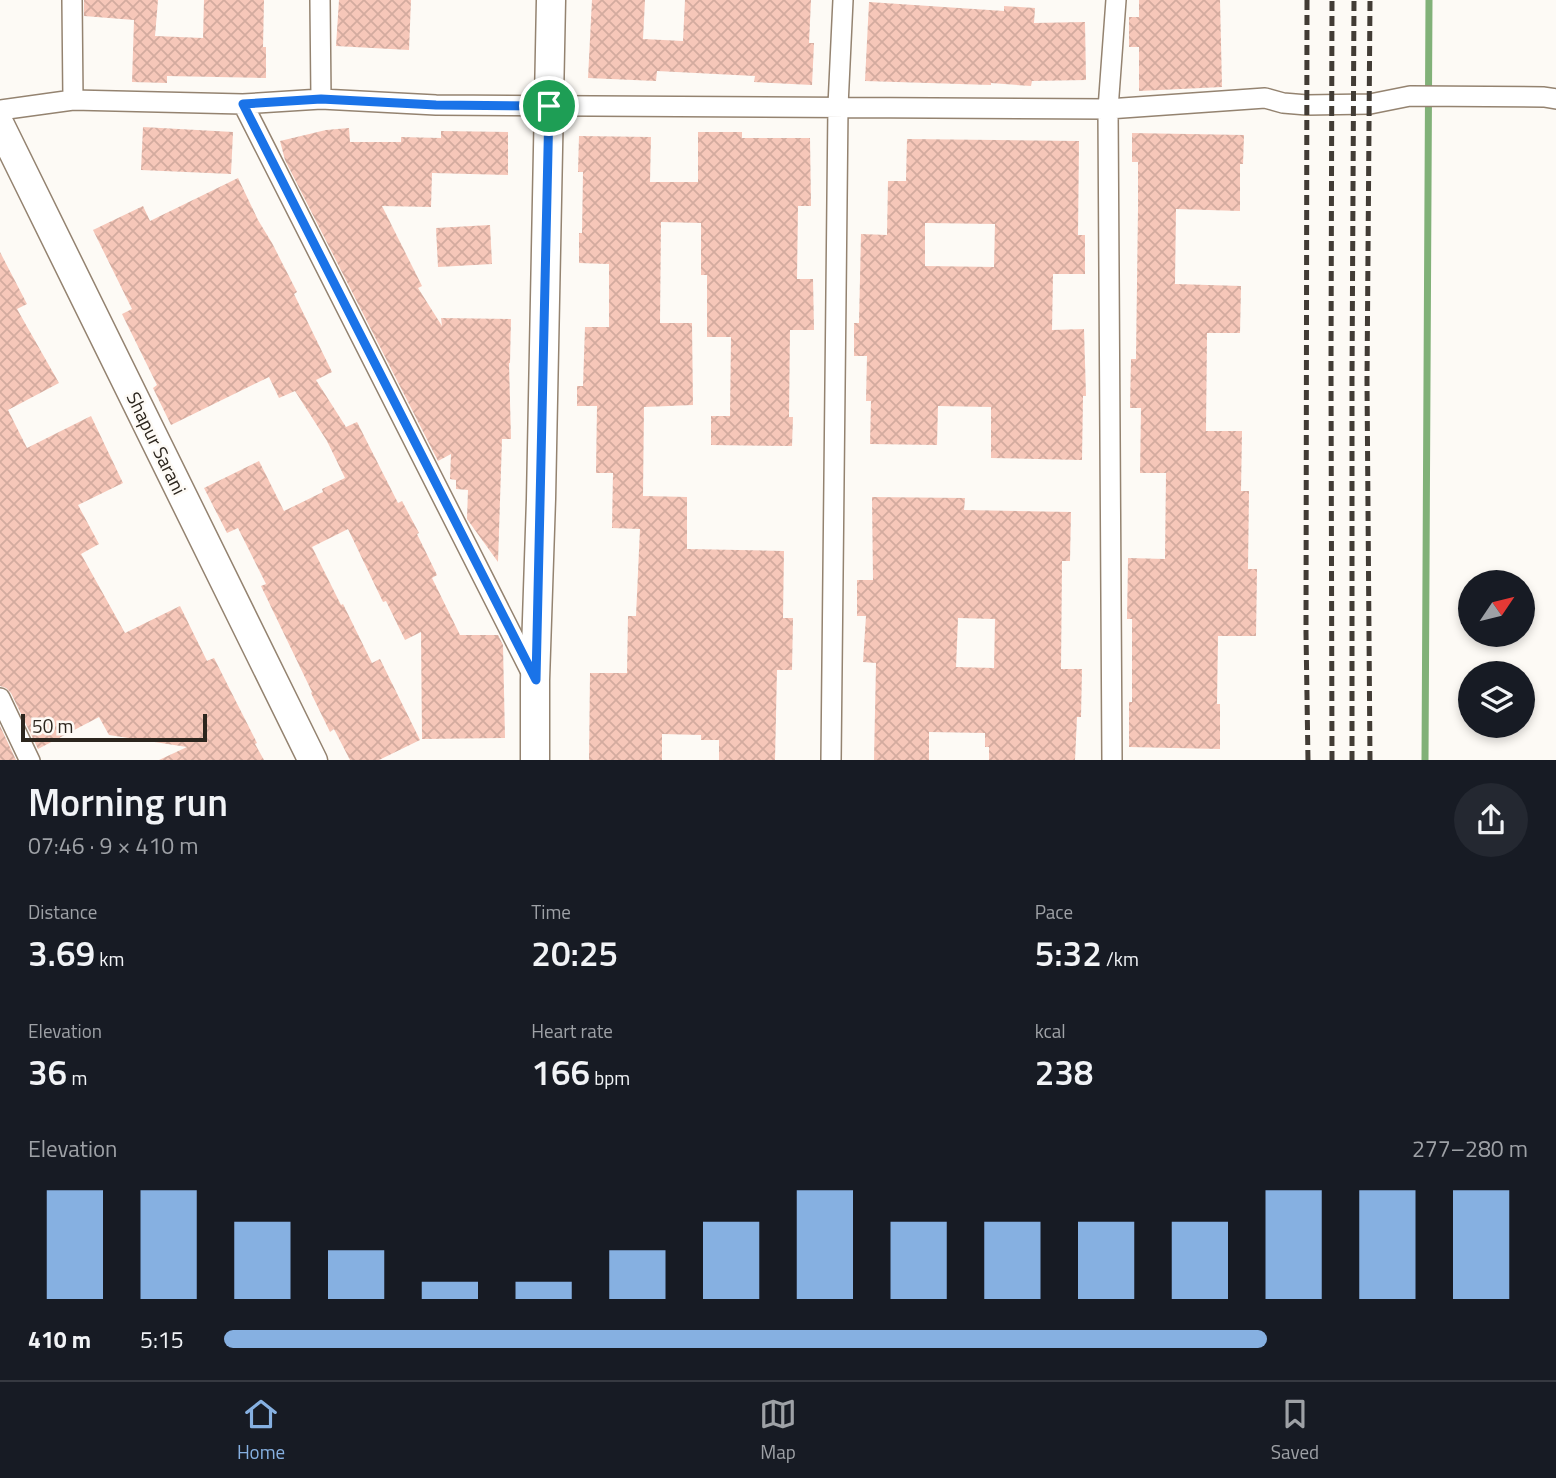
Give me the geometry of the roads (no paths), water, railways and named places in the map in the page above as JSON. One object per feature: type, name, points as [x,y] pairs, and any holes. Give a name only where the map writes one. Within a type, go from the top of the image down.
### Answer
[{"type":"street","points":[[72,0],[73,100]]},
{"type":"street","points":[[320,0],[321,99]]},
{"type":"street","points":[[535,760],[551,0]]},
{"type":"street","points":[[831,760],[838,106],[843,0]]},
{"type":"street","points":[[1112,760],[1108,109],[1116,0]]},
{"type":"street","points":[[0,110],[73,100],[243,104],[321,99],[436,105],[1108,109],[1265,98],[1307,105],[1370,104],[1410,96],[1556,99]]},
{"type":"street","points":[[243,104],[536,680]]},
{"type":"street","name":"Shapur Sarani","points":[[0,125],[313,760]]},
{"type":"street","points":[[0,698],[30,760]]},
{"type":"waterway","points":[[1425,760],[1429,0]]},
{"type":"railway","points":[[1307,0],[1308,760]]},
{"type":"railway","points":[[1332,0],[1332,760]]},
{"type":"railway","points":[[1352,760],[1354,0]]},
{"type":"railway","points":[[1370,0],[1367,381],[1370,760]]}]
